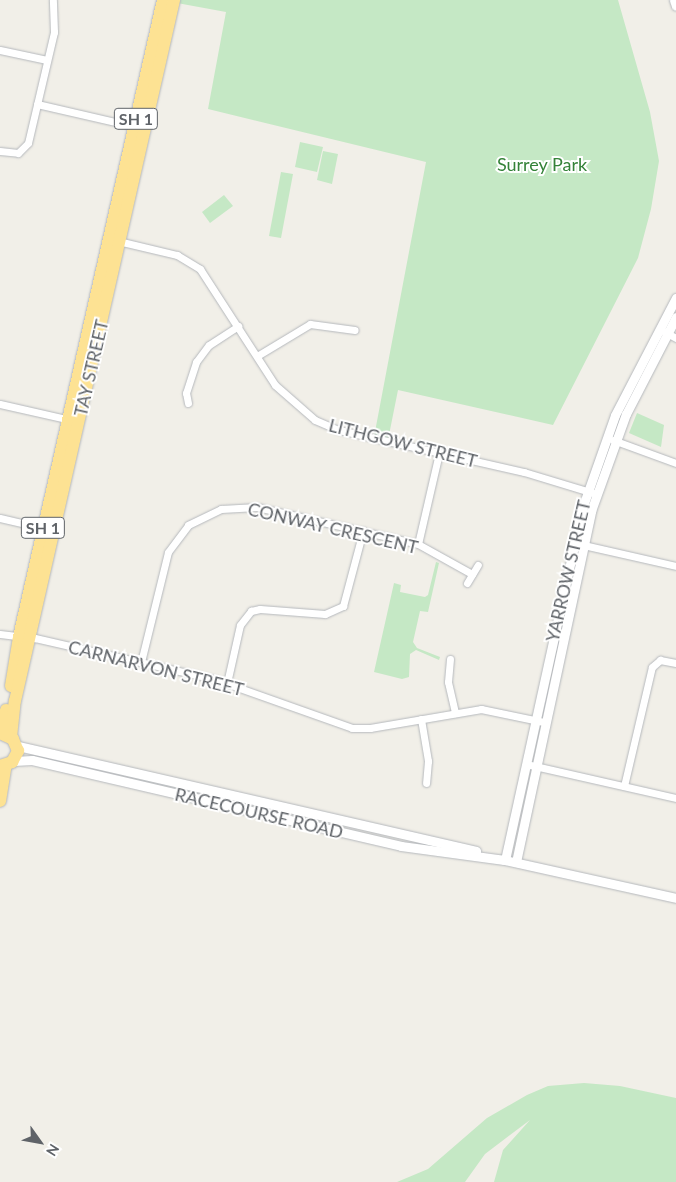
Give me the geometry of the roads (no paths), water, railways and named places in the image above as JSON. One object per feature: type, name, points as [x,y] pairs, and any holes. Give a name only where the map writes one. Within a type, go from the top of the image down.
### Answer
[{"type":"highway","name":"TAY STREET","points":[[163,0],[163,24]]},
{"type":"highway","name":"TAY STREET","points":[[7,737],[24,638],[73,420],[163,24],[174,0]]},
{"type":"highway","name":"SH 1","points":[[0,801],[7,764],[7,737]]},
{"type":"street","points":[[0,151],[14,154],[22,151],[28,143],[54,25],[52,0]]},
{"type":"street","points":[[674,0],[676,6]]},
{"type":"street","points":[[0,50],[47,60]]},
{"type":"street","points":[[37,104],[140,128]]},
{"type":"street","name":"LITHGOW STREET","points":[[114,240],[170,252],[195,265],[211,283],[282,393],[315,420],[339,430],[534,475],[591,493]]},
{"type":"street","name":"YARROW STREET","points":[[505,860],[530,765],[577,544],[591,493],[610,439],[663,331],[676,298]]},
{"type":"street","name":"YARROW STREET","points":[[663,331],[676,317]]},
{"type":"street","points":[[257,356],[310,324],[355,330]]},
{"type":"street","points":[[188,404],[186,393],[196,362],[209,345],[238,326]]},
{"type":"street","points":[[663,331],[676,338]]},
{"type":"street","points":[[0,404],[73,420]]},
{"type":"street","points":[[610,439],[676,463]]},
{"type":"street","points":[[418,544],[439,453]]},
{"type":"street","name":"CONWAY CRESCENT","points":[[141,662],[168,552],[183,530],[202,516],[228,507],[251,506],[418,544],[472,574]]},
{"type":"street","points":[[0,518],[49,529]]},
{"type":"street","points":[[227,683],[240,626],[247,614],[260,609],[330,614],[343,606],[363,531]]},
{"type":"street","points":[[577,544],[676,566]]},
{"type":"street","points":[[467,583],[478,565]]},
{"type":"street","name":"CARNARVON STREET","points":[[0,634],[141,662],[227,683],[352,728],[485,710],[540,721]]},
{"type":"street","points":[[450,659],[448,682],[455,713]]},
{"type":"street","points":[[624,786],[652,667],[660,660],[676,663]]},
{"type":"street","points":[[421,719],[428,761],[426,783]]},
{"type":"street","name":"RACECOURSE ROAD","points":[[7,737],[505,860],[676,898]]},
{"type":"street","name":"RACECOURSE ROAD","points":[[7,764],[32,760],[352,834],[445,853],[505,860]]},
{"type":"street","points":[[530,765],[676,798]]},
{"type":"street","name":"YARROW STREET","points":[[516,862],[530,765]]},
{"type":"street","points":[[352,834],[355,823]]},
{"type":"park label","name":"Surrey Park","points":[[542,164]]}]
